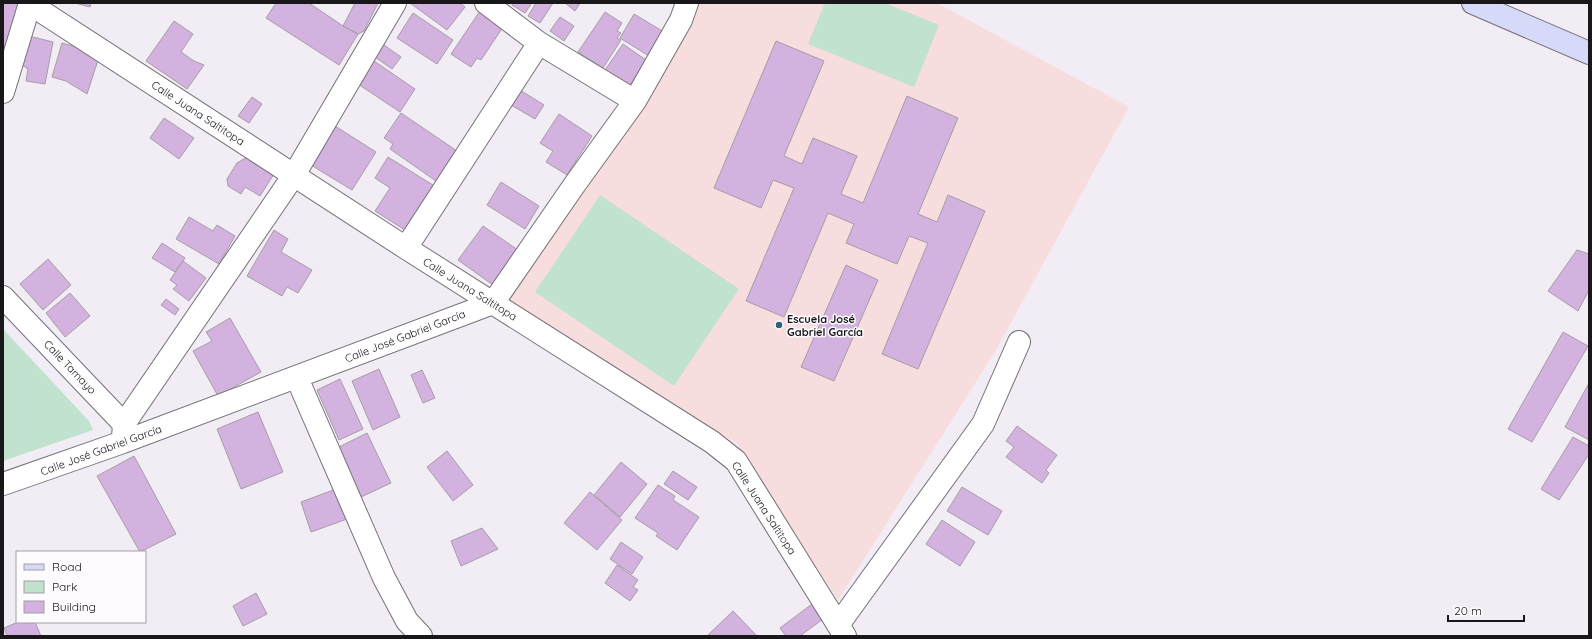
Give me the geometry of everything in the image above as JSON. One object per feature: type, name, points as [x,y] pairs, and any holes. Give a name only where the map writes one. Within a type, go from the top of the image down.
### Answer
[{"type":"main road","points":[[1473,3],[1589,53]]},
{"type":"street","points":[[124,433],[294,175],[395,3]]},
{"type":"street","points":[[486,3],[539,43],[634,101]]},
{"type":"street","points":[[493,303],[634,101],[681,20],[687,3]]},
{"type":"street","points":[[3,92],[30,4]]},
{"type":"street","name":"Calle Juana Saltitopa","points":[[30,4],[406,248],[712,442],[736,461],[841,631]]},
{"type":"street","points":[[406,248],[539,43]]},
{"type":"street","name":"Calle Tamayo","points":[[3,297],[124,433]]},
{"type":"street","name":"Calle José Gabriel García","points":[[3,484],[124,433],[297,378],[493,303]]},
{"type":"street","points":[[841,631],[983,424],[1019,342]]},
{"type":"street","points":[[297,378],[384,578],[407,621],[421,636]]},
{"type":"shaded area","name":"Escuela José Gabriel García","points":[[700,3],[937,3],[1129,107],[995,352],[838,600],[736,443],[505,297],[664,71]]},
{"type":"green space","points":[[825,3],[885,3],[939,25],[914,87],[808,44]]},
{"type":"green space","points":[[600,195],[739,289],[674,386],[535,292]]},
{"type":"green space","points":[[3,329],[89,421],[93,430],[3,461]]},
{"type":"building","points":[[3,3],[22,3],[13,47],[3,45]]},
{"type":"building","points":[[75,3],[91,3],[90,7]]},
{"type":"building","points":[[276,3],[309,3],[343,26],[358,34],[339,65],[266,18]]},
{"type":"building","points":[[355,3],[378,3],[364,31],[358,34],[343,26]]},
{"type":"building","points":[[410,3],[460,3],[465,7],[447,30]]},
{"type":"building","points":[[513,3],[532,3],[525,13],[512,5]]},
{"type":"building","points":[[536,3],[553,3],[540,23],[528,16]]},
{"type":"building","points":[[565,3],[580,3],[575,11]]},
{"type":"building","points":[[484,5],[507,21],[481,60],[477,58],[471,67],[451,54]]},
{"type":"building","points":[[605,12],[622,23],[617,31],[621,33],[617,38],[621,40],[603,68],[578,52]]},
{"type":"building","points":[[413,13],[453,40],[437,64],[397,38]]},
{"type":"building","points":[[634,14],[664,32],[649,56],[620,38]]},
{"type":"building","points":[[560,17],[574,26],[564,41],[550,31]]},
{"type":"building","points":[[174,21],[193,34],[181,52],[194,61],[204,65],[187,89],[146,61]]},
{"type":"building","points":[[29,36],[53,42],[45,84],[26,81],[28,69],[22,65]]},
{"type":"building","points":[[776,41],[824,61],[784,156],[802,164],[813,138],[857,156],[841,194],[863,203],[907,96],[958,118],[918,214],[937,222],[948,195],[985,211],[918,369],[882,354],[928,243],[909,236],[897,264],[846,243],[854,224],[828,213],[784,317],[746,301],[794,188],[773,180],[761,208],[714,188]]},
{"type":"building","points":[[62,43],[100,54],[87,94],[66,81],[52,77]]},
{"type":"building","points":[[381,43],[401,57],[392,69],[372,55]]},
{"type":"building","points":[[623,44],[646,60],[629,87],[605,70]]},
{"type":"building","points":[[374,61],[415,89],[400,112],[358,84]]},
{"type":"building","points":[[520,90],[544,105],[535,119],[511,105]]},
{"type":"building","points":[[252,97],[262,104],[249,123],[238,116]]},
{"type":"building","points":[[401,113],[457,151],[436,181],[390,149],[393,144],[384,138]]},
{"type":"building","points":[[559,114],[592,136],[567,175],[546,162],[553,151],[540,143]]},
{"type":"building","points":[[164,118],[194,138],[179,159],[150,138]]},
{"type":"building","points":[[335,126],[376,152],[352,190],[311,165]]},
{"type":"building","points":[[249,156],[274,174],[260,196],[245,187],[241,194],[228,186],[227,179],[237,163]]},
{"type":"building","points":[[388,157],[436,187],[408,232],[375,211],[390,188],[375,178]]},
{"type":"building","points":[[501,182],[539,206],[525,229],[487,205]]},
{"type":"building","points":[[189,217],[213,231],[217,225],[235,236],[219,264],[176,239]]},
{"type":"building","points":[[483,226],[518,250],[493,285],[458,260]]},
{"type":"building","points":[[274,230],[288,239],[281,252],[312,270],[298,293],[287,287],[282,296],[247,276]]},
{"type":"building","points":[[162,243],[185,258],[175,272],[152,258]]},
{"type":"building","points":[[1577,250],[1589,254],[1589,290],[1578,311],[1548,291]]},
{"type":"building","points":[[48,259],[71,285],[43,310],[20,284]]},
{"type":"building","points":[[183,261],[206,278],[189,301],[173,289],[177,285],[170,280]]},
{"type":"building","points":[[846,265],[878,280],[834,381],[801,367]]},
{"type":"building","points":[[70,293],[90,316],[65,337],[46,313]]},
{"type":"building","points":[[166,299],[179,309],[175,315],[161,305]]},
{"type":"building","points":[[230,318],[261,372],[218,396],[193,351],[212,341],[206,332]]},
{"type":"building","points":[[1563,332],[1588,346],[1532,442],[1508,429]]},
{"type":"building","points":[[379,369],[400,417],[373,430],[352,381]]},
{"type":"building","points":[[422,370],[435,398],[423,403],[411,375]]},
{"type":"building","points":[[340,379],[363,429],[339,440],[317,390]]},
{"type":"building","points":[[1589,383],[1589,440],[1565,427]]},
{"type":"building","points":[[258,412],[283,472],[241,489],[217,429]]},
{"type":"building","points":[[1017,426],[1057,455],[1046,470],[1049,473],[1042,483],[1006,457],[1014,447],[1006,441]]},
{"type":"building","points":[[367,433],[391,483],[361,497],[337,448]]},
{"type":"building","points":[[1573,437],[1589,446],[1589,454],[1559,500],[1541,489]]},
{"type":"building","points":[[447,451],[473,485],[453,501],[427,467]]},
{"type":"building","points":[[134,456],[176,534],[139,551],[97,476]]},
{"type":"building","points":[[621,462],[647,484],[620,517],[594,495]]},
{"type":"building","points":[[673,471],[697,487],[688,500],[664,484]]},
{"type":"building","points":[[658,485],[675,496],[673,500],[699,517],[677,550],[656,536],[658,533],[635,518]]},
{"type":"building","points":[[962,487],[1002,511],[988,535],[947,511]]},
{"type":"building","points":[[336,489],[347,519],[311,532],[301,502]]},
{"type":"building","points":[[590,492],[622,520],[597,550],[564,523]]},
{"type":"building","points":[[942,520],[975,542],[960,566],[926,544]]},
{"type":"building","points":[[482,528],[498,549],[461,566],[451,541]]},
{"type":"building","points":[[621,542],[643,557],[632,574],[610,559]]},
{"type":"building","points":[[617,565],[638,580],[633,587],[638,590],[630,601],[605,583]]},
{"type":"building","points":[[256,593],[267,614],[243,626],[233,606]]},
{"type":"building","points":[[816,601],[827,616],[800,636],[786,636],[780,628]]},
{"type":"building","points":[[733,611],[757,636],[707,636]]},
{"type":"building","points":[[16,623],[35,623],[41,636],[7,636],[4,628]]},
{"type":"place","name":"Escuela José Gabriel García","points":[[779,325]]}]
